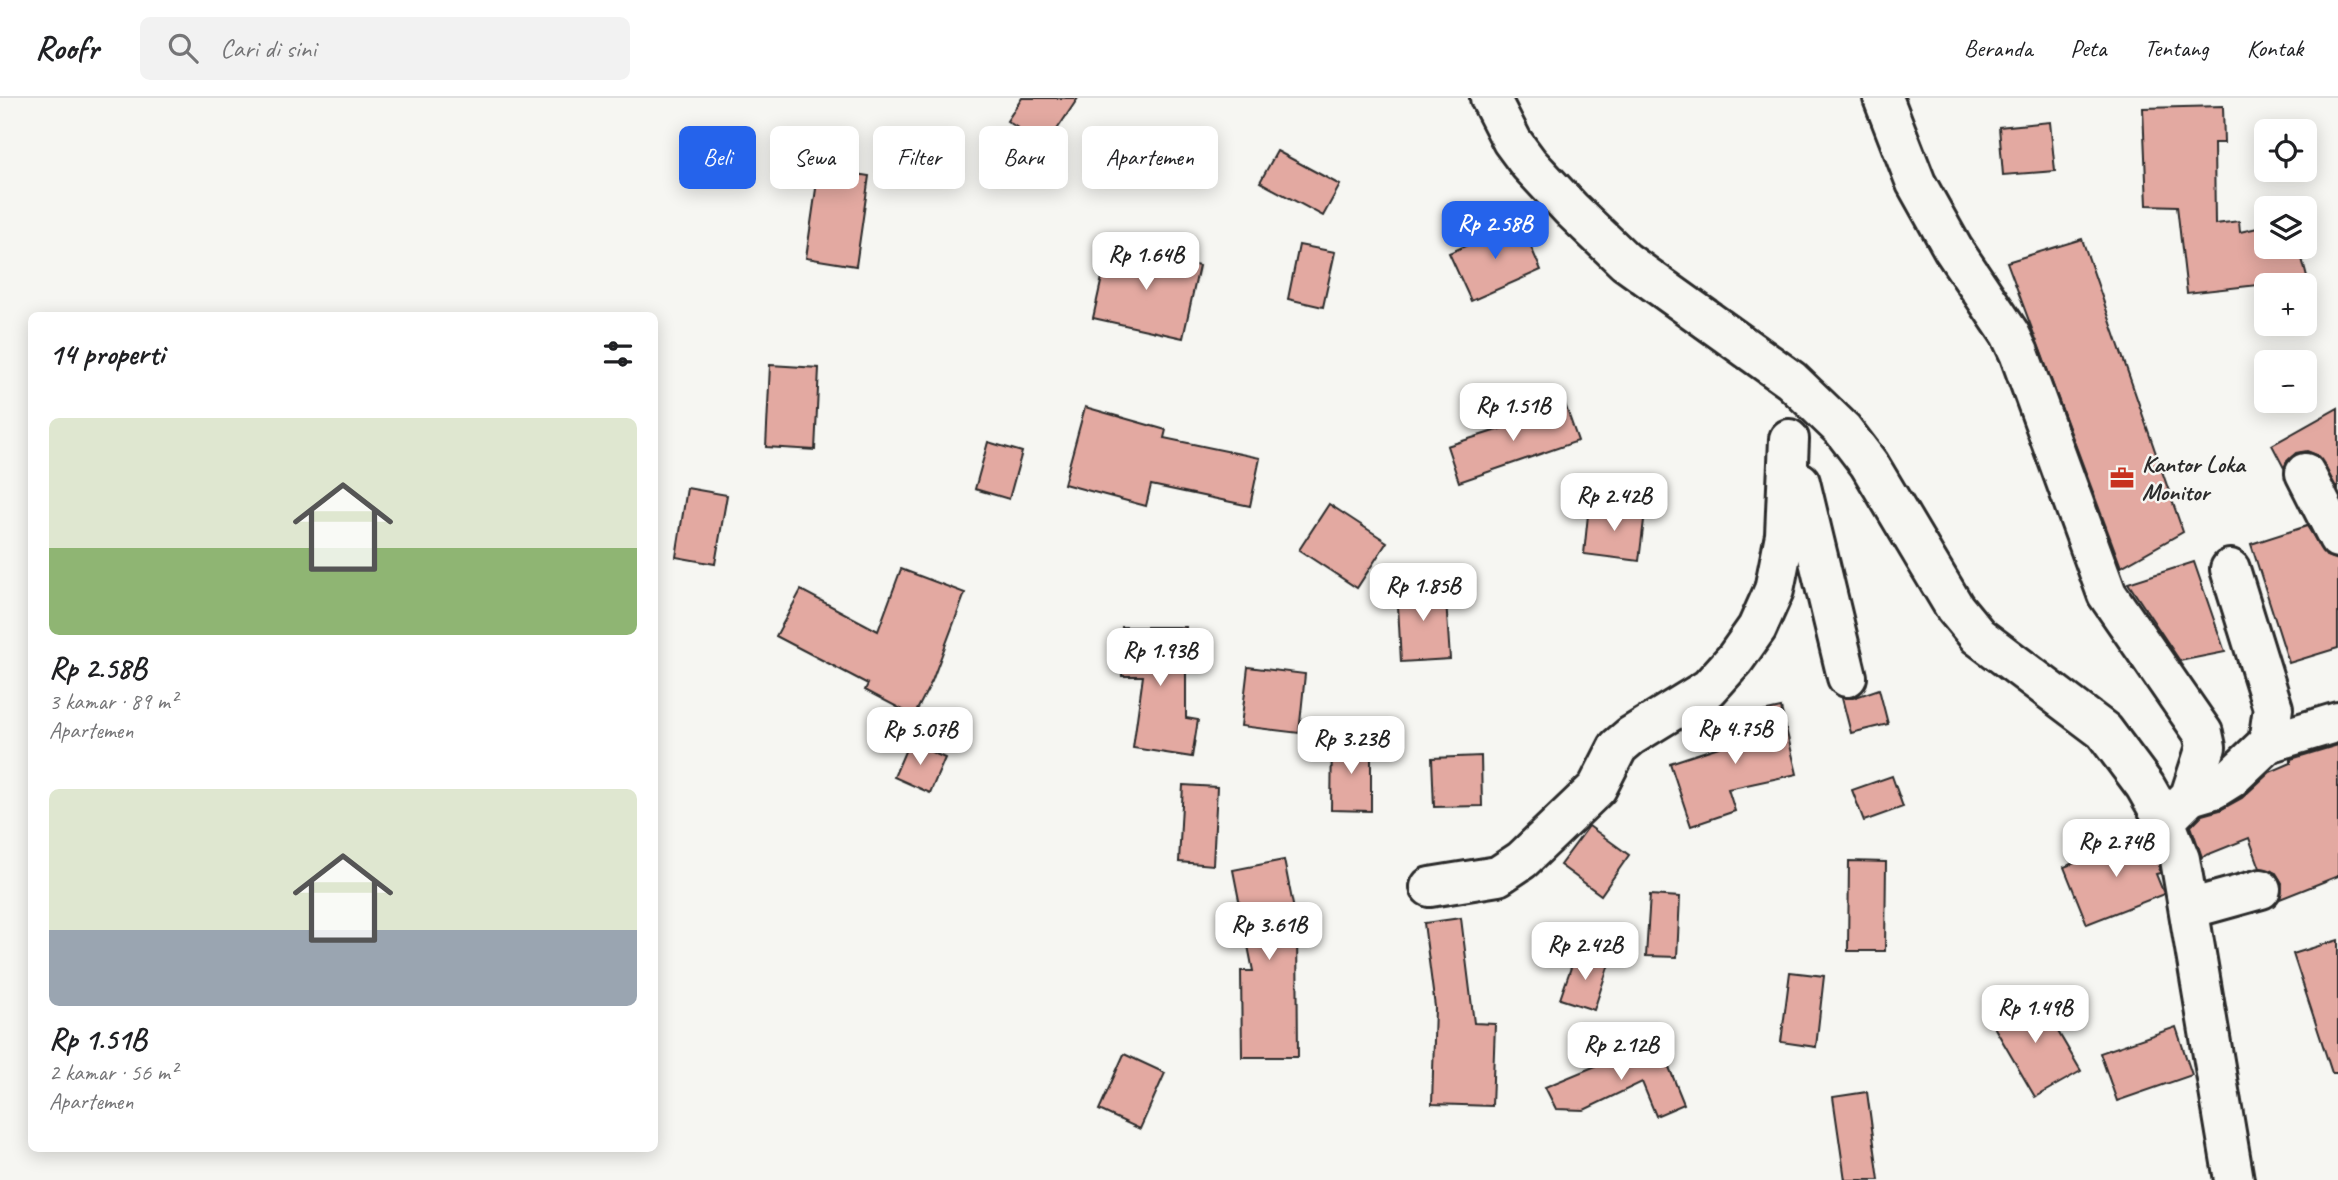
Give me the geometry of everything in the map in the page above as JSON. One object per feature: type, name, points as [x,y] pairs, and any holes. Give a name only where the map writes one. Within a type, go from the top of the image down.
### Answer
[{"type":"street","points":[[1490,98],[1512,141],[1529,164],[1625,261],[1791,380],[1843,430],[1869,464],[1955,608],[1978,636],[2104,731],[2145,786],[2178,809]]},
{"type":"street","points":[[1884,98],[1916,183],[1953,249],[2010,334],[2019,353],[2107,594],[2203,733],[2206,747],[2178,809],[2180,859],[2234,1180]]},
{"type":"street","points":[[1430,887],[1498,876],[1522,860],[1597,788],[1618,747],[1631,736],[1709,688],[1735,659],[1757,628],[1774,590],[1785,536],[1791,380]]},
{"type":"street","points":[[1789,439],[1847,677]]},
{"type":"street","points":[[2305,473],[2338,538]]},
{"type":"street","points":[[2230,569],[2273,708],[2268,743]]},
{"type":"street","points":[[2178,809],[2230,779],[2268,743],[2338,722]]},
{"type":"street","points":[[2189,909],[2261,889]]},
{"type":"building","points":[[1022,98],[1078,98],[1059,126],[1015,126],[1007,121]]},
{"type":"building","points":[[2223,106],[2224,143],[2214,143],[2215,224],[2239,221],[2240,232],[2254,229],[2254,259],[2302,259],[2306,273],[2254,273],[2254,285],[2187,293],[2177,206],[2147,205],[2143,108]]},
{"type":"building","points":[[2050,122],[2055,171],[2003,175],[1999,127]]},
{"type":"building","points":[[1277,151],[1340,185],[1323,216],[1260,182]]},
{"type":"building","points":[[859,174],[869,176],[856,266],[806,258],[816,189],[859,189]]},
{"type":"building","points":[[1520,222],[1541,270],[1471,301],[1449,253]]},
{"type":"building","points":[[2082,239],[2183,532],[2121,567],[2007,262]]},
{"type":"building","points":[[1299,245],[1335,252],[1323,307],[1288,299]]},
{"type":"building","points":[[1109,246],[1199,266],[1183,338],[1093,318]]},
{"type":"building","points":[[770,365],[819,368],[815,450],[766,447]]},
{"type":"building","points":[[1565,404],[1578,441],[1459,482],[1447,446],[1525,421],[1524,418]]},
{"type":"building","points":[[1085,407],[1166,430],[1164,438],[1260,458],[1250,506],[1151,485],[1146,506],[1064,484]]},
{"type":"building","points":[[2338,408],[2338,490],[2317,455],[2307,451],[2296,453],[2284,468],[2272,445]]},
{"type":"building","points":[[988,442],[1022,452],[1009,499],[975,489]]},
{"type":"building","points":[[687,488],[727,495],[715,564],[676,557]]},
{"type":"building","points":[[1329,504],[1387,542],[1357,588],[1299,550]]},
{"type":"building","points":[[1589,505],[1645,512],[1639,561],[1584,554]]},
{"type":"building","points":[[2307,526],[2326,556],[2338,560],[2338,648],[2289,663],[2251,544]]},
{"type":"building","points":[[2194,562],[2225,652],[2180,661],[2128,583]]},
{"type":"building","points":[[901,569],[965,593],[932,681],[914,716],[865,690],[868,684],[776,636],[801,590],[878,631]]},
{"type":"building","points":[[1445,585],[1450,659],[1401,662],[1397,587]]},
{"type":"building","points":[[1122,627],[1186,627],[1186,718],[1198,720],[1192,757],[1133,748],[1143,676],[1122,676]]},
{"type":"building","points":[[1248,667],[1305,674],[1299,733],[1241,726]]},
{"type":"building","points":[[1879,689],[1888,724],[1851,733],[1842,698],[1853,698]]},
{"type":"building","points":[[1781,708],[1797,774],[1728,789],[1735,811],[1691,826],[1670,763],[1740,740],[1735,718]]},
{"type":"building","points":[[1332,740],[1371,741],[1371,811],[1331,810]]},
{"type":"building","points":[[909,742],[945,758],[930,793],[894,777]]},
{"type":"building","points":[[2338,745],[2338,876],[2280,899],[2282,883],[2276,873],[2260,868],[2249,838],[2202,857],[2191,826],[2202,815],[2220,810],[2242,798],[2270,772],[2291,763],[2291,759]]},
{"type":"building","points":[[1481,756],[1482,806],[1434,807],[1432,758]]},
{"type":"building","points":[[1892,776],[1903,807],[1864,821],[1852,790]]},
{"type":"building","points":[[1183,785],[1217,787],[1213,865],[1179,862]]},
{"type":"building","points":[[1589,826],[1629,855],[1601,895],[1560,865]]},
{"type":"building","points":[[2147,835],[2159,865],[2160,873],[2156,874],[2164,894],[2087,924],[2064,867]]},
{"type":"building","points":[[1284,860],[1297,925],[1298,1057],[1242,1057],[1241,971],[1253,971],[1233,870]]},
{"type":"building","points":[[1849,861],[1886,862],[1885,951],[1848,951]]},
{"type":"building","points":[[1650,895],[1680,897],[1677,957],[1646,956]]},
{"type":"building","points":[[1461,918],[1474,1023],[1495,1024],[1492,1106],[1432,1104],[1435,1007],[1424,923]]},
{"type":"building","points":[[2338,940],[2338,1073],[2332,1073],[2293,954]]},
{"type":"building","points":[[1576,953],[1609,964],[1594,1010],[1560,999]]},
{"type":"building","points":[[1790,972],[1824,976],[1816,1047],[1781,1042]]},
{"type":"building","points":[[2035,992],[2081,1071],[2035,1097],[1989,1018]]},
{"type":"building","points":[[2176,1027],[2192,1075],[2117,1101],[2100,1053]]},
{"type":"building","points":[[1658,1040],[1684,1104],[1656,1116],[1642,1082],[1584,1110],[1556,1109],[1545,1087]]},
{"type":"building","points":[[1124,1054],[1165,1073],[1140,1129],[1099,1110]]},
{"type":"building","points":[[1867,1092],[1879,1180],[1845,1180],[1833,1097]]},
{"type":"place","name":"Kantor Loka Monitor","points":[[2122,478]]}]
